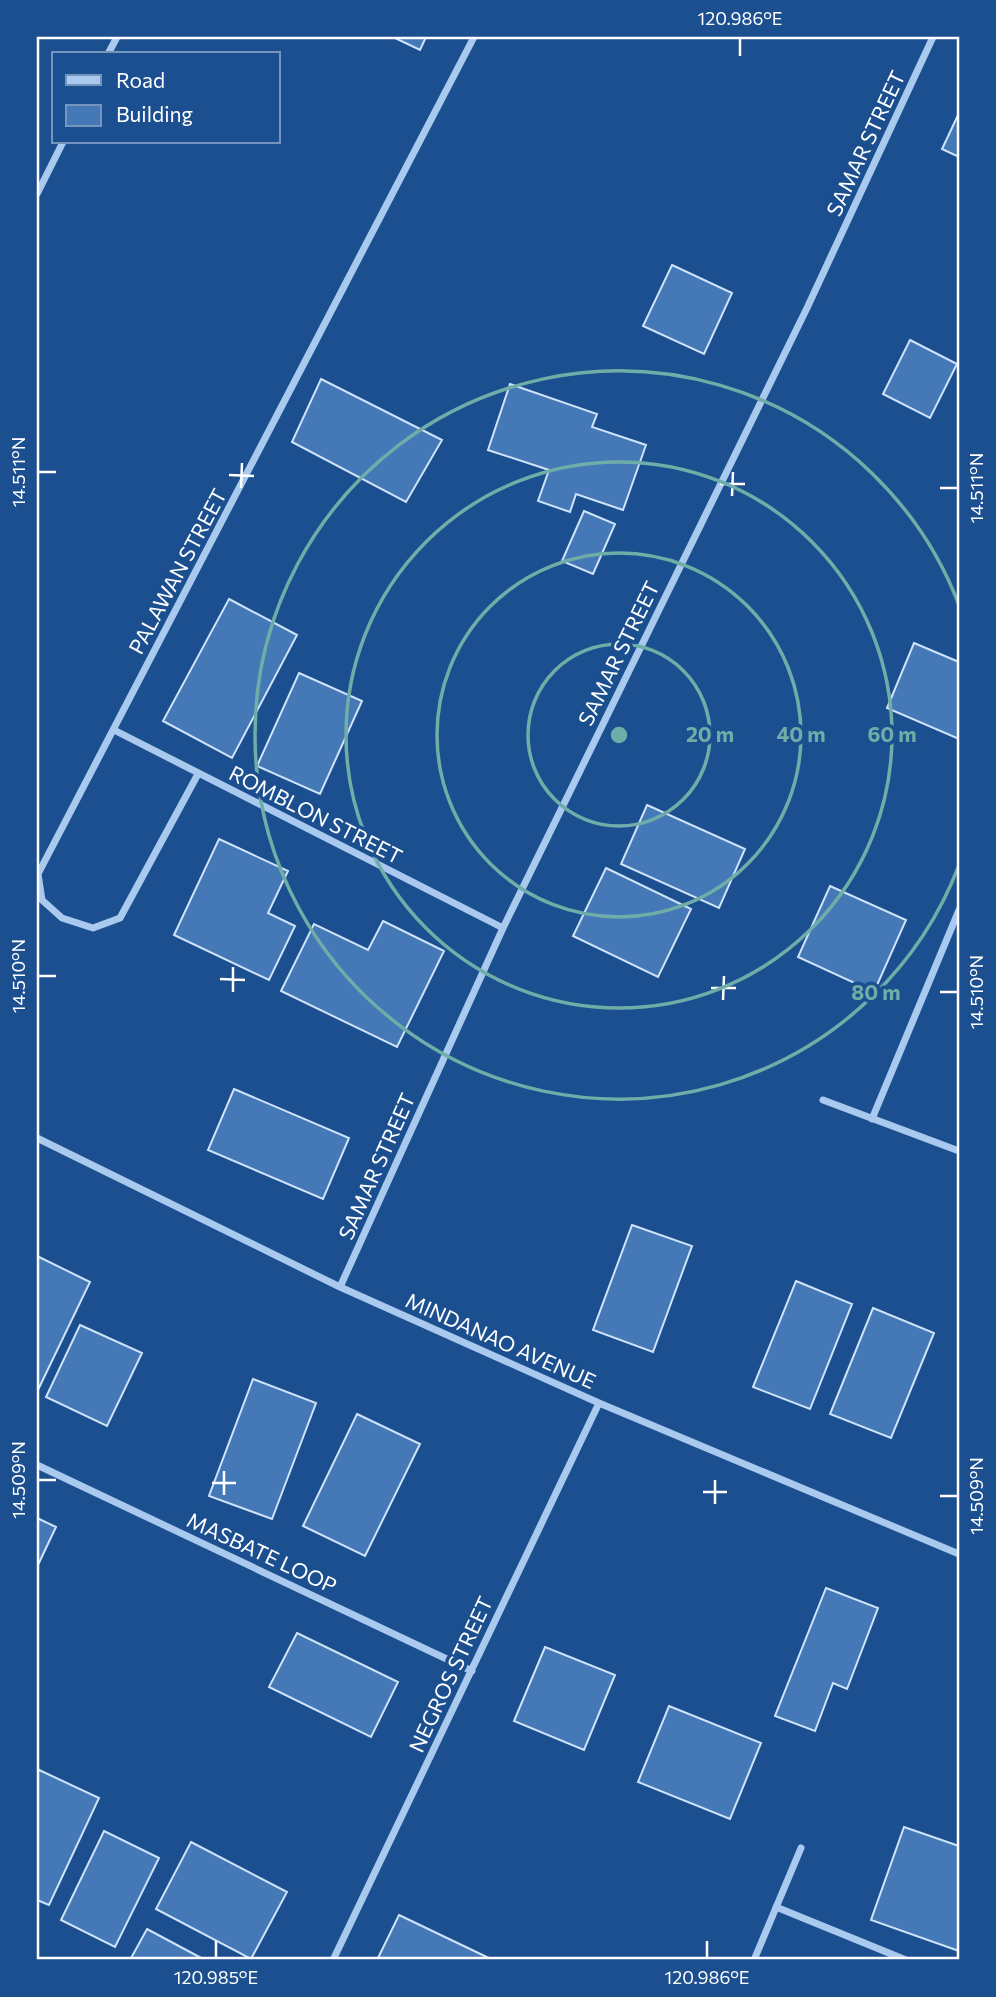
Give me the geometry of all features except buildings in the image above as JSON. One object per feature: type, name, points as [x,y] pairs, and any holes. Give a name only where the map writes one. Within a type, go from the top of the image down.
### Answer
[{"type":"street","name":"PALAWAN STREET","points":[[198,774],[120,918],[93,928],[62,918],[42,900],[38,874],[474,37]]},
{"type":"street","name":"SAMAR STREET","points":[[340,1287],[503,928],[807,309],[933,37]]},
{"type":"street","points":[[37,194],[63,144]]},
{"type":"street","name":"ROMBLON STREET","points":[[114,730],[503,928]]},
{"type":"street","points":[[872,1119],[959,910]]},
{"type":"street","points":[[823,1100],[959,1151]]},
{"type":"street","name":"MINDANAO AVENUE","points":[[37,1139],[340,1287],[598,1403],[959,1555]]},
{"type":"street","name":"NEGROS STREET","points":[[333,1960],[598,1403]]},
{"type":"street","name":"MASBATE LOOP","points":[[37,1465],[472,1671]]},
{"type":"street","points":[[754,1960],[801,1848]]},
{"type":"street","points":[[776,1907],[906,1960]]}]
